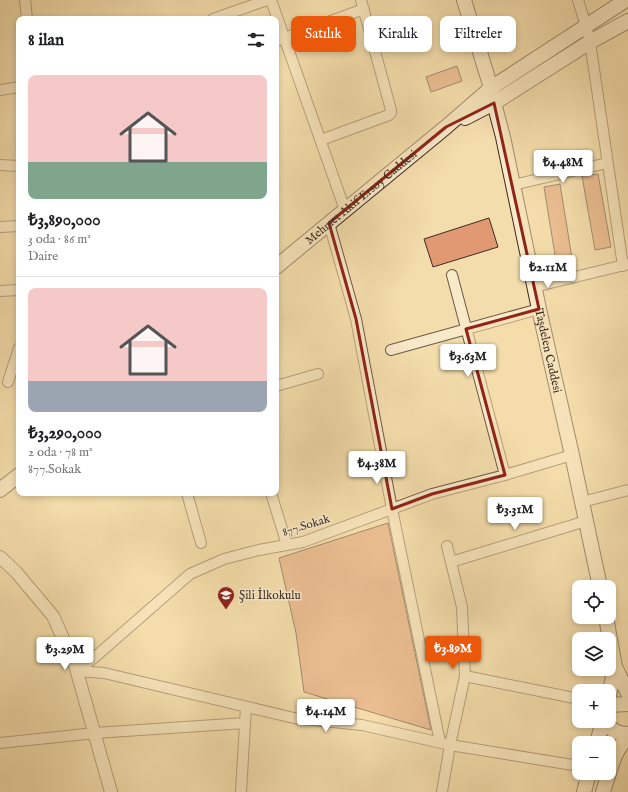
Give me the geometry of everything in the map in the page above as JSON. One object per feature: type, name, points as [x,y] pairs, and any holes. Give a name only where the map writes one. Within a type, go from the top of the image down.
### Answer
[{"type":"main road","name":"Taşdelen Caddesi","points":[[464,0],[491,88],[503,137],[534,287],[599,580]]},
{"type":"main road","name":"Mehmet Akif Ersoy Caddesi","points":[[279,265],[491,88],[626,0]]},
{"type":"main road","name":"Mehmet Akif Ersoy Caddesi","points":[[446,127],[494,103],[590,42],[628,21]]},
{"type":"main road","points":[[0,490],[16,477]]},
{"type":"main road","points":[[616,669],[628,693]]},
{"type":"main road","points":[[616,705],[628,704]]},
{"type":"main road","points":[[610,728],[621,734],[628,734]]},
{"type":"main road","points":[[616,753],[628,738]]},
{"type":"main road","points":[[584,792],[587,780]]},
{"type":"main road","points":[[603,792],[607,780]]},
{"type":"street","points":[[25,0],[27,16]]},
{"type":"street","points":[[222,16],[267,0]]},
{"type":"street","points":[[271,0],[275,16]]},
{"type":"street","points":[[534,287],[626,265],[607,163],[590,42],[578,0]]},
{"type":"street","points":[[321,140],[388,116],[391,113],[363,4],[280,40],[321,140],[346,210]]},
{"type":"street","points":[[0,90],[16,87]]},
{"type":"street","points":[[513,185],[607,163]]},
{"type":"street","points":[[0,165],[16,166]]},
{"type":"street","points":[[329,224],[356,319],[392,509],[440,742]]},
{"type":"street","points":[[0,227],[16,226]]},
{"type":"street","points":[[452,275],[505,475]]},
{"type":"street","points":[[0,291],[16,290]]},
{"type":"street","points":[[391,350],[539,309]]},
{"type":"street","points":[[8,382],[16,357]]},
{"type":"street","points":[[279,385],[318,374]]},
{"type":"street","name":"877.Sokak","points":[[77,671],[190,574],[224,558],[302,542],[432,494],[505,475],[572,455]]},
{"type":"street","points":[[582,502],[628,490]]},
{"type":"street","points":[[188,496],[201,543]]},
{"type":"street","points":[[272,496],[287,545]]},
{"type":"street","points":[[451,562],[586,521]]},
{"type":"street","points":[[442,792],[450,745],[465,676],[462,607],[447,546]]},
{"type":"street","points":[[0,557],[16,572],[53,616],[77,671],[111,792]]},
{"type":"street","points":[[77,671],[104,673],[294,718],[362,725],[450,745],[572,765]]},
{"type":"street","points":[[465,676],[572,698]]},
{"type":"street","points":[[241,792],[246,707]]},
{"type":"street","points":[[0,743],[95,733],[245,722]]},
{"type":"highlighted area","points":[[494,103],[539,309],[466,329],[505,475],[432,494],[392,509],[356,319],[329,223],[446,127]]},
{"type":"building","points":[[457,66],[462,81],[431,92],[426,77]]},
{"type":"building","points":[[598,174],[611,247],[595,250],[582,176]]},
{"type":"building","points":[[560,184],[572,258],[556,261],[544,187]]},
{"type":"building","points":[[489,218],[498,247],[433,267],[424,239]]},
{"type":"building","points":[[388,523],[431,730],[304,692],[296,633],[279,558]]},
{"type":"place","name":"Şili İlkokulu","points":[[226,610]]}]
